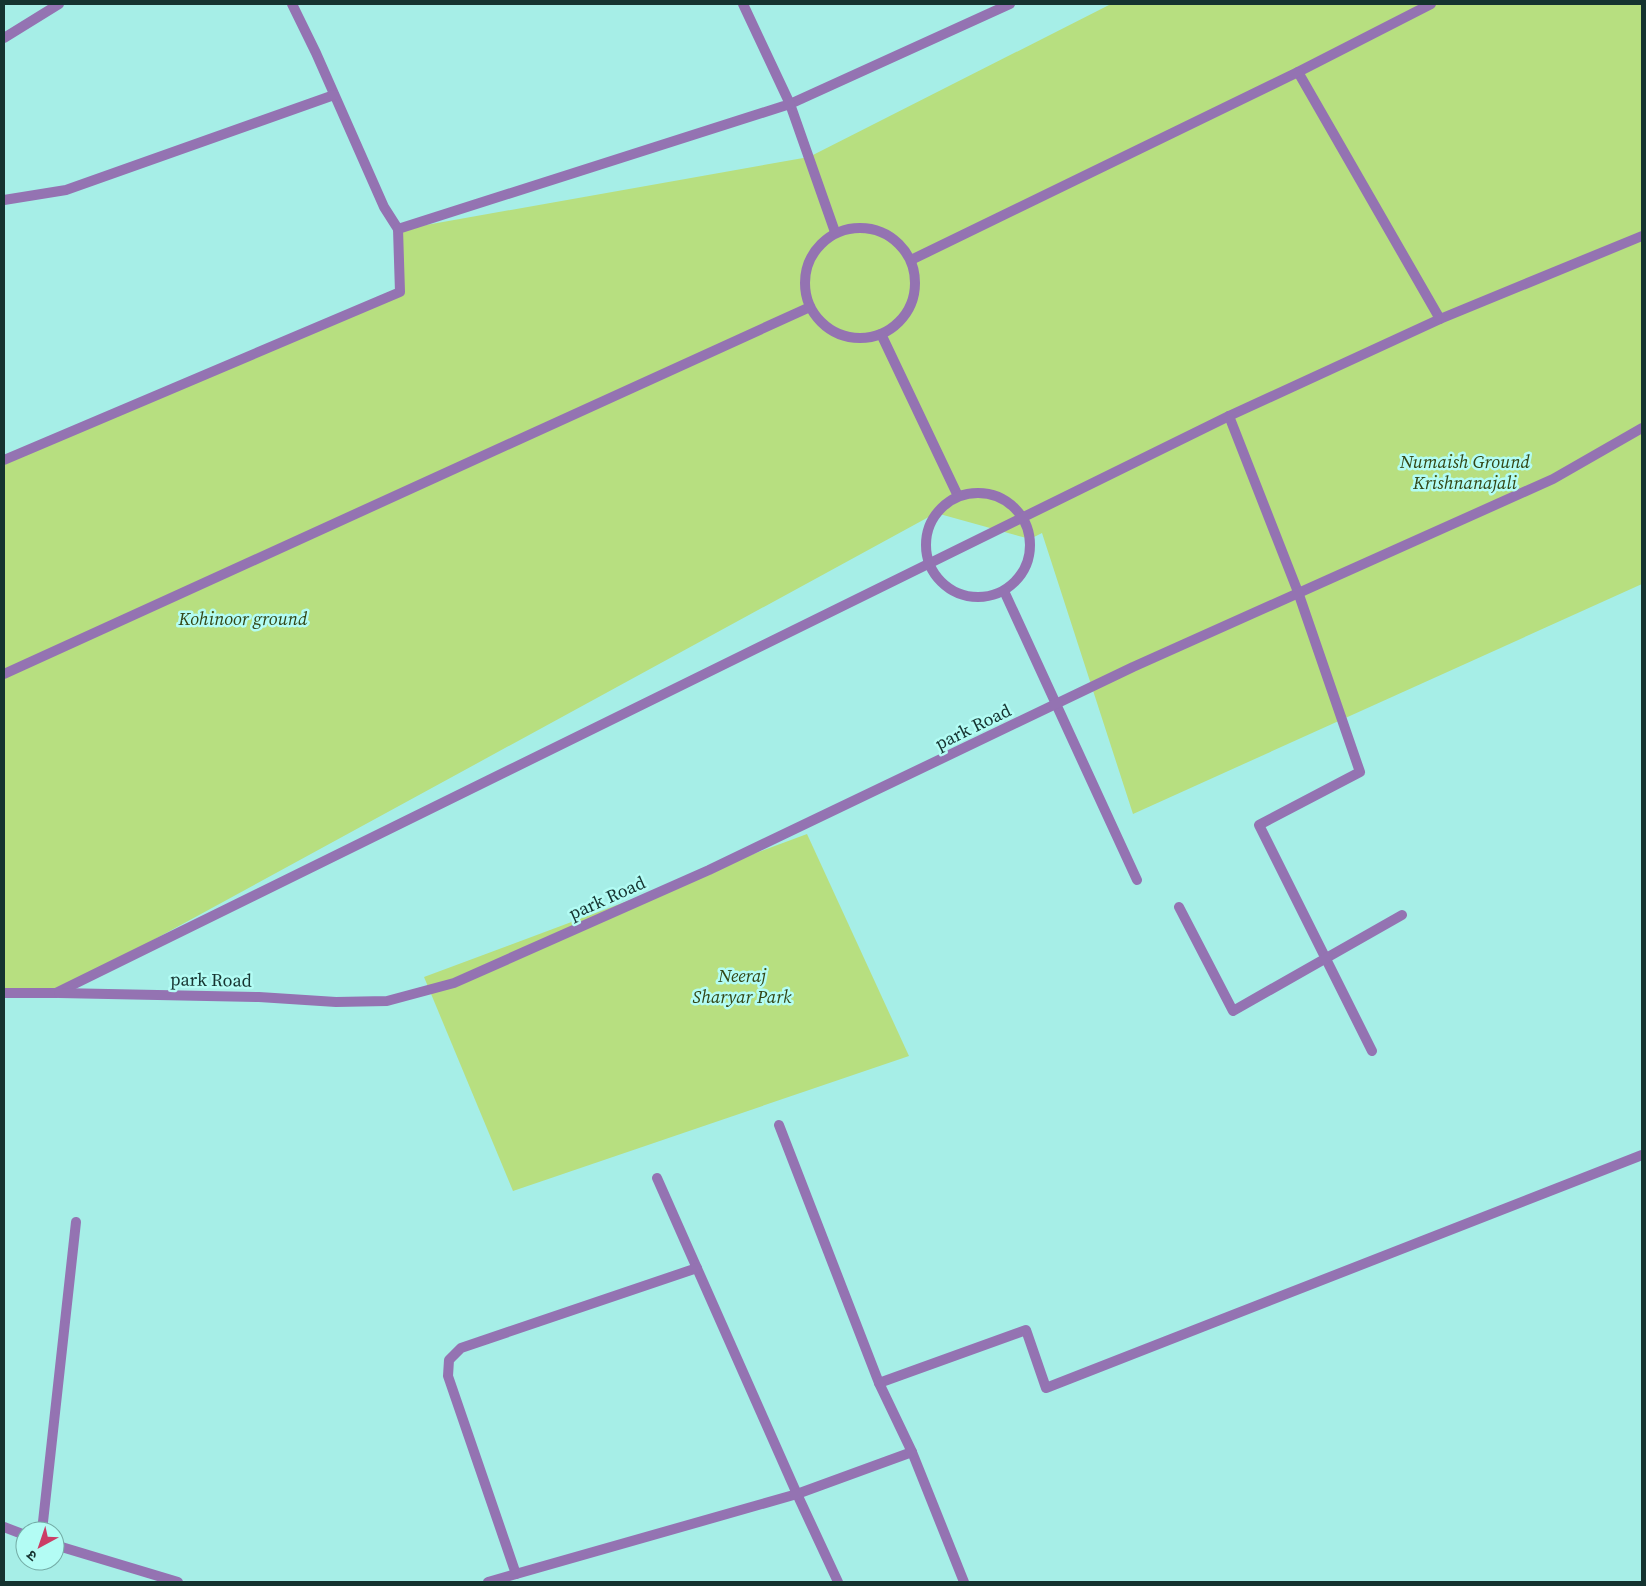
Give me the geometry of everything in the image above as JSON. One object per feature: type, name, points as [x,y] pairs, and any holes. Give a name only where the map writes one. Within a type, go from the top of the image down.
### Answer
[{"type":"street","points":[[4,38],[59,4]]},
{"type":"street","points":[[4,460],[400,292],[398,229],[384,207],[292,4]]},
{"type":"street","points":[[743,4],[790,104],[835,232]]},
{"type":"street","points":[[398,229],[790,104],[1010,4]]},
{"type":"street","points":[[911,260],[1298,72],[1431,4]]},
{"type":"street","points":[[1298,72],[1440,320]]},
{"type":"street","points":[[4,200],[66,190],[334,95]]},
{"type":"street","points":[[857,227],[879,230],[897,242],[911,260],[916,281],[912,302],[901,321],[881,334],[862,339],[840,336],[822,324],[810,307],[804,285],[807,264],[818,245],[835,232],[857,227]]},
{"type":"street","points":[[56,993],[930,565],[1229,416],[1440,320],[1642,236]]},
{"type":"street","points":[[4,674],[810,307]]},
{"type":"street","points":[[881,334],[958,496]]},
{"type":"street","points":[[1229,416],[1298,592],[1360,772],[1259,825],[1372,1051]]},
{"type":"street","name":"park Road","points":[[4,993],[259,997],[336,1002],[388,1001],[454,983],[709,870],[1133,667],[1553,479],[1642,428]]},
{"type":"street","points":[[971,493],[992,494],[1010,504],[1023,519],[1030,539],[1029,559],[1020,578],[1004,591],[985,598],[964,596],[945,587],[932,571],[925,552],[927,531],[936,513],[958,496],[971,493]]},
{"type":"street","points":[[1004,591],[1137,880]]},
{"type":"street","points":[[1179,906],[1233,1011],[1402,915]]},
{"type":"street","points":[[780,1125],[880,1383],[912,1452],[964,1582]]},
{"type":"street","points":[[880,1383],[1026,1330],[1046,1388],[1642,1155]]},
{"type":"street","points":[[657,1178],[838,1582]]},
{"type":"street","points":[[43,1521],[76,1222]]},
{"type":"street","points":[[516,1574],[448,1376],[449,1360],[461,1348],[697,1268]]},
{"type":"street","points":[[488,1582],[797,1494],[912,1452]]},
{"type":"street","points":[[65,1548],[178,1582]]},
{"type":"green space","name":"Kohinoor ground","points":[[1111,4],[1642,4],[1642,584],[1133,814],[1042,533],[1030,539],[936,513],[56,993],[4,993],[4,460],[403,293],[398,230],[809,157]]},
{"type":"green space","name":"Neeraj Sharyar Park","points":[[807,834],[909,1056],[513,1191],[424,977]]},
{"type":"park label","name":"Numaish Ground Krishnanajali","points":[[1465,472]]}]
